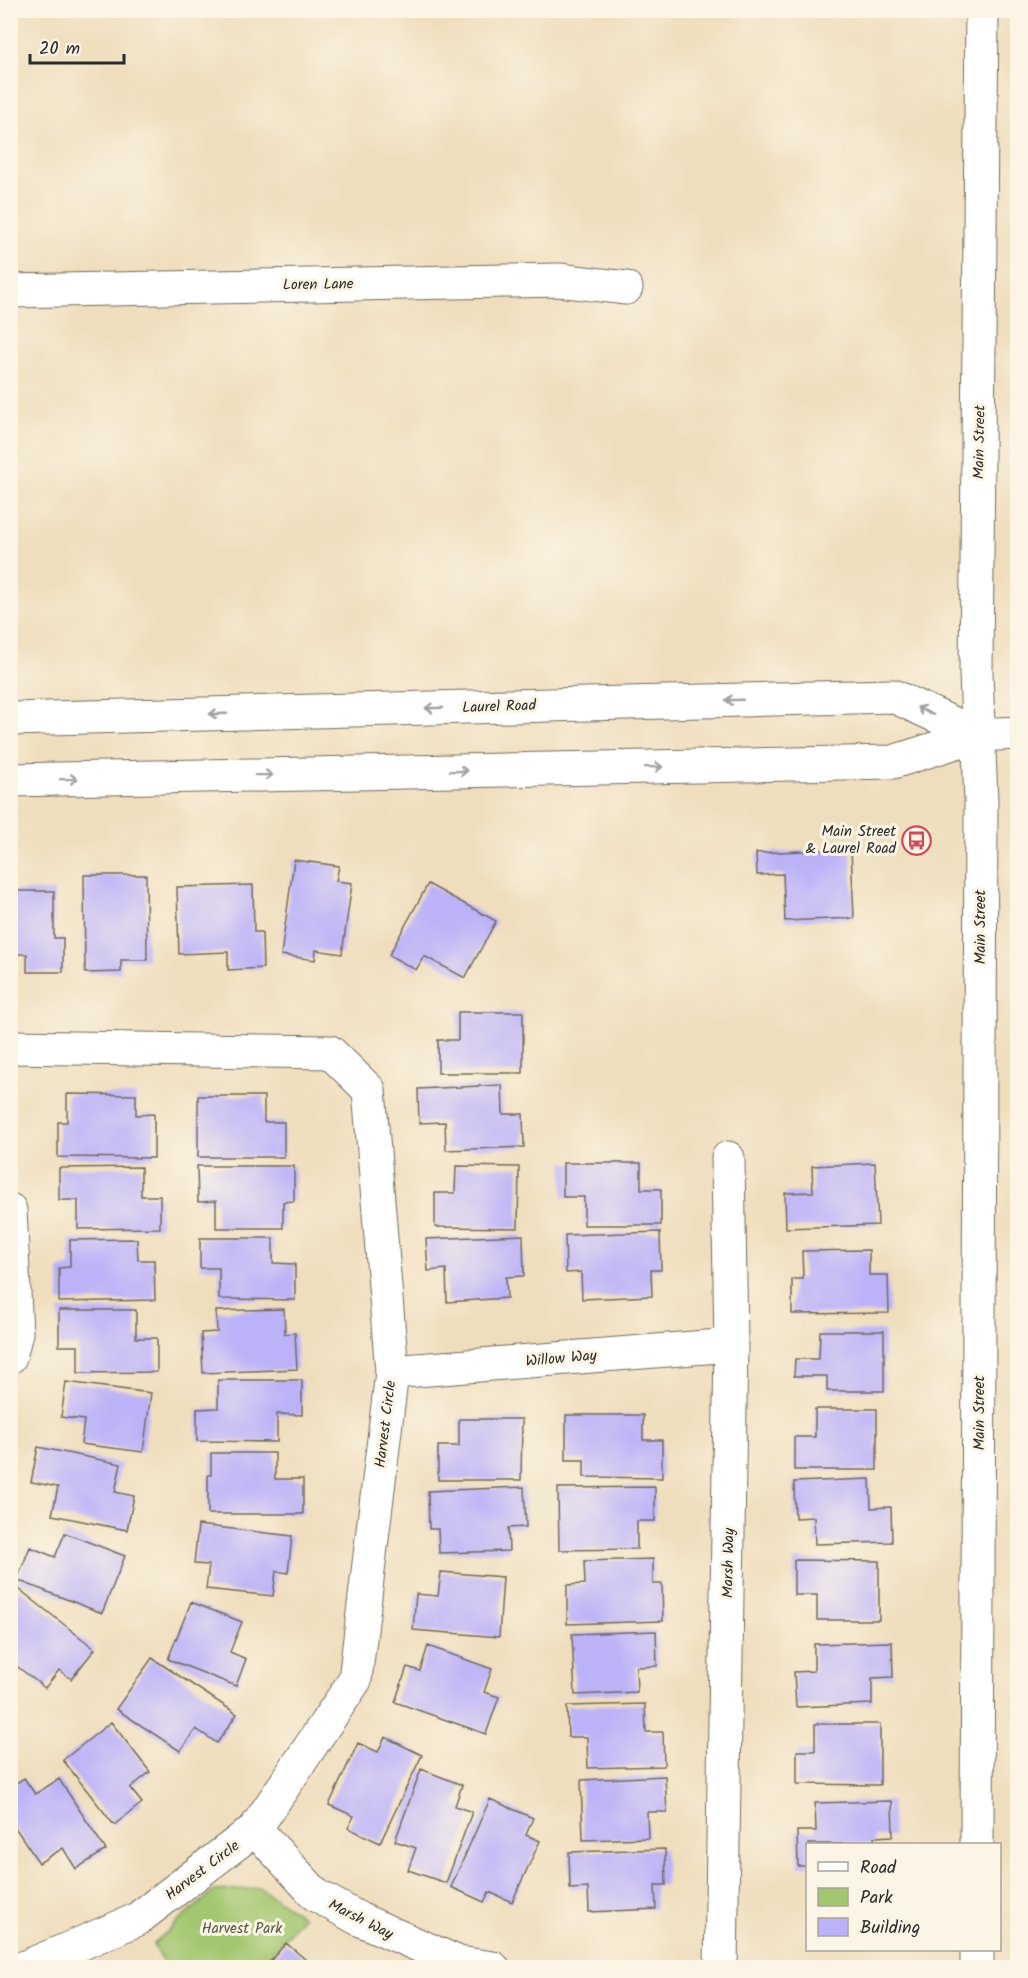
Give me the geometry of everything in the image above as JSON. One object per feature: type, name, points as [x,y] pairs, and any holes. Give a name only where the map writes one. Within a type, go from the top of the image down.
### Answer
[{"type":"main road","name":"Main Street","points":[[977,1843],[981,821],[976,672],[982,10]]},
{"type":"main road","name":"Loren Lane","points":[[10,291],[559,280],[626,288]]},
{"type":"main road","name":"Laurel Road","points":[[10,719],[893,696],[978,735]]},
{"type":"main road","name":"Laurel Road","points":[[10,780],[893,762],[978,735],[1017,733]]},
{"type":"main road","name":"Harvest Circle","points":[[10,1047],[330,1052],[369,1090],[392,1372],[354,1680],[255,1829],[136,1920],[23,1968]]},
{"type":"main road","name":"Marsh Way","points":[[721,1968],[731,1345],[728,1158]]},
{"type":"main road","points":[[10,1210],[16,1332],[10,1357]]},
{"type":"main road","name":"Willow Way","points":[[392,1372],[731,1345]]},
{"type":"main road","name":"Marsh Way","points":[[255,1829],[316,1895],[359,1919],[459,1964],[493,1968]]},
{"type":"main road","points":[[976,1968],[977,1951]]},
{"type":"green space","name":"Harvest Park","points":[[260,1888],[303,1917],[260,1967],[167,1967],[153,1944],[214,1891]]},
{"type":"building","points":[[851,849],[854,918],[785,921],[783,874],[757,875],[756,853]]},
{"type":"building","points":[[294,860],[339,866],[336,881],[352,883],[342,954],[316,950],[315,960],[281,955]]},
{"type":"building","points":[[84,875],[146,875],[147,960],[121,960],[121,972],[85,973]]},
{"type":"building","points":[[428,884],[496,921],[465,978],[424,956],[416,970],[389,955]]},
{"type":"building","points":[[253,885],[254,932],[262,932],[263,968],[228,970],[228,952],[179,954],[177,887]]},
{"type":"building","points":[[10,891],[54,891],[54,938],[63,938],[63,972],[27,972],[27,954],[10,954]]},
{"type":"building","points":[[458,1012],[523,1012],[523,1073],[438,1073],[438,1040],[458,1040]]},
{"type":"building","points":[[502,1085],[503,1114],[523,1114],[524,1147],[446,1150],[445,1122],[419,1123],[418,1089]]},
{"type":"building","points":[[67,1094],[136,1095],[136,1115],[154,1114],[154,1158],[58,1157],[58,1122],[67,1122]]},
{"type":"building","points":[[198,1096],[264,1096],[264,1122],[284,1122],[284,1157],[198,1157]]},
{"type":"building","points":[[563,1163],[641,1163],[641,1189],[661,1189],[661,1225],[584,1225],[584,1197],[563,1197]]},
{"type":"building","points":[[875,1163],[878,1225],[786,1228],[785,1193],[813,1192],[812,1166]]},
{"type":"building","points":[[197,1166],[294,1166],[294,1201],[283,1202],[283,1228],[216,1228],[216,1201],[198,1202]]},
{"type":"building","points":[[456,1166],[519,1167],[518,1228],[435,1227],[435,1193],[455,1193]]},
{"type":"building","points":[[141,1167],[141,1196],[160,1196],[160,1228],[78,1229],[78,1200],[59,1200],[59,1168]]},
{"type":"building","points":[[660,1232],[661,1270],[651,1270],[652,1296],[582,1299],[581,1272],[566,1273],[565,1235]]},
{"type":"building","points":[[523,1235],[524,1276],[506,1277],[507,1298],[447,1302],[446,1269],[428,1271],[426,1239]]},
{"type":"building","points":[[200,1238],[273,1238],[273,1263],[295,1264],[295,1300],[219,1299],[219,1268],[200,1268]]},
{"type":"building","points":[[137,1239],[138,1260],[154,1260],[155,1300],[59,1302],[59,1268],[70,1267],[70,1240]]},
{"type":"building","points":[[869,1250],[869,1275],[888,1275],[889,1313],[792,1314],[792,1279],[803,1279],[802,1251]]},
{"type":"building","points":[[284,1309],[285,1334],[295,1333],[297,1369],[203,1373],[201,1333],[217,1332],[216,1311]]},
{"type":"building","points":[[59,1310],[136,1310],[136,1338],[157,1338],[157,1372],[78,1373],[78,1346],[59,1346]]},
{"type":"building","points":[[820,1331],[884,1331],[884,1391],[827,1391],[827,1376],[794,1376],[795,1359],[819,1359]]},
{"type":"building","points":[[218,1380],[302,1380],[302,1415],[277,1414],[277,1442],[197,1441],[197,1409],[218,1408]]},
{"type":"building","points":[[66,1382],[151,1393],[143,1452],[81,1444],[84,1420],[61,1417]]},
{"type":"building","points":[[815,1409],[877,1409],[877,1470],[794,1470],[794,1437],[815,1437]]},
{"type":"building","points":[[566,1415],[643,1415],[643,1440],[662,1440],[662,1478],[584,1477],[584,1460],[566,1460]]},
{"type":"building","points":[[459,1419],[522,1419],[521,1480],[438,1480],[438,1446],[459,1446]]},
{"type":"building","points":[[38,1447],[121,1464],[115,1492],[134,1496],[127,1530],[52,1515],[58,1487],[31,1482]]},
{"type":"building","points":[[211,1453],[275,1453],[275,1479],[303,1479],[303,1514],[208,1514],[208,1475],[211,1475]]},
{"type":"building","points":[[870,1479],[871,1508],[891,1507],[892,1542],[815,1544],[814,1517],[795,1518],[794,1482]]},
{"type":"building","points":[[524,1487],[526,1527],[508,1528],[509,1551],[439,1553],[438,1529],[429,1529],[428,1491]]},
{"type":"building","points":[[655,1487],[655,1521],[637,1521],[637,1549],[559,1550],[558,1488]]},
{"type":"building","points":[[198,1525],[292,1536],[288,1573],[276,1571],[273,1596],[206,1589],[209,1565],[194,1564]]},
{"type":"building","points":[[65,1533],[125,1556],[102,1613],[17,1580],[30,1547],[55,1557]]},
{"type":"building","points":[[653,1559],[653,1584],[662,1584],[663,1621],[567,1624],[567,1585],[585,1584],[584,1561]]},
{"type":"building","points":[[794,1560],[879,1561],[879,1620],[817,1620],[817,1595],[794,1595]]},
{"type":"building","points":[[441,1572],[503,1577],[499,1637],[413,1630],[416,1594],[438,1596]]},
{"type":"building","points":[[19,1589],[95,1649],[71,1679],[59,1670],[45,1688],[10,1661],[10,1600]]},
{"type":"building","points":[[191,1602],[242,1622],[230,1652],[246,1659],[236,1686],[168,1659]]},
{"type":"building","points":[[656,1631],[657,1666],[636,1667],[637,1692],[575,1695],[572,1634]]},
{"type":"building","points":[[892,1642],[893,1677],[872,1678],[872,1704],[796,1707],[794,1672],[814,1671],[814,1644]]},
{"type":"building","points":[[428,1646],[492,1669],[484,1692],[499,1697],[486,1734],[395,1702],[407,1667],[420,1671]]},
{"type":"building","points":[[152,1658],[237,1714],[217,1743],[196,1729],[180,1751],[116,1709]]},
{"type":"building","points":[[645,1704],[646,1732],[663,1732],[664,1766],[588,1768],[587,1737],[568,1737],[567,1706]]},
{"type":"building","points":[[111,1722],[150,1772],[130,1788],[142,1803],[114,1825],[63,1760]]},
{"type":"building","points":[[815,1724],[880,1724],[880,1785],[797,1784],[797,1751],[815,1751]]},
{"type":"building","points":[[385,1737],[422,1755],[380,1843],[348,1828],[354,1816],[329,1805],[358,1743],[378,1752]]},
{"type":"building","points":[[421,1769],[462,1785],[455,1806],[472,1812],[446,1883],[408,1870],[416,1848],[395,1841]]},
{"type":"building","points":[[665,1776],[667,1812],[647,1812],[648,1838],[583,1840],[581,1780]]},
{"type":"building","points":[[24,1778],[35,1794],[59,1779],[106,1850],[76,1869],[63,1848],[39,1863],[10,1820],[10,1787]]},
{"type":"building","points":[[490,1799],[533,1818],[526,1835],[540,1841],[512,1902],[489,1892],[484,1902],[451,1887]]},
{"type":"building","points":[[892,1801],[893,1836],[874,1837],[874,1843],[806,1843],[806,1866],[798,1866],[797,1831],[816,1831],[815,1803]]},
{"type":"building","points":[[665,1849],[666,1885],[655,1885],[656,1909],[589,1912],[588,1888],[570,1889],[569,1852]]},
{"type":"building","points":[[286,1943],[311,1964],[308,1968],[264,1968]]},
{"type":"place","name":"Main Street & Laurel Road","points":[[917,840]]}]
